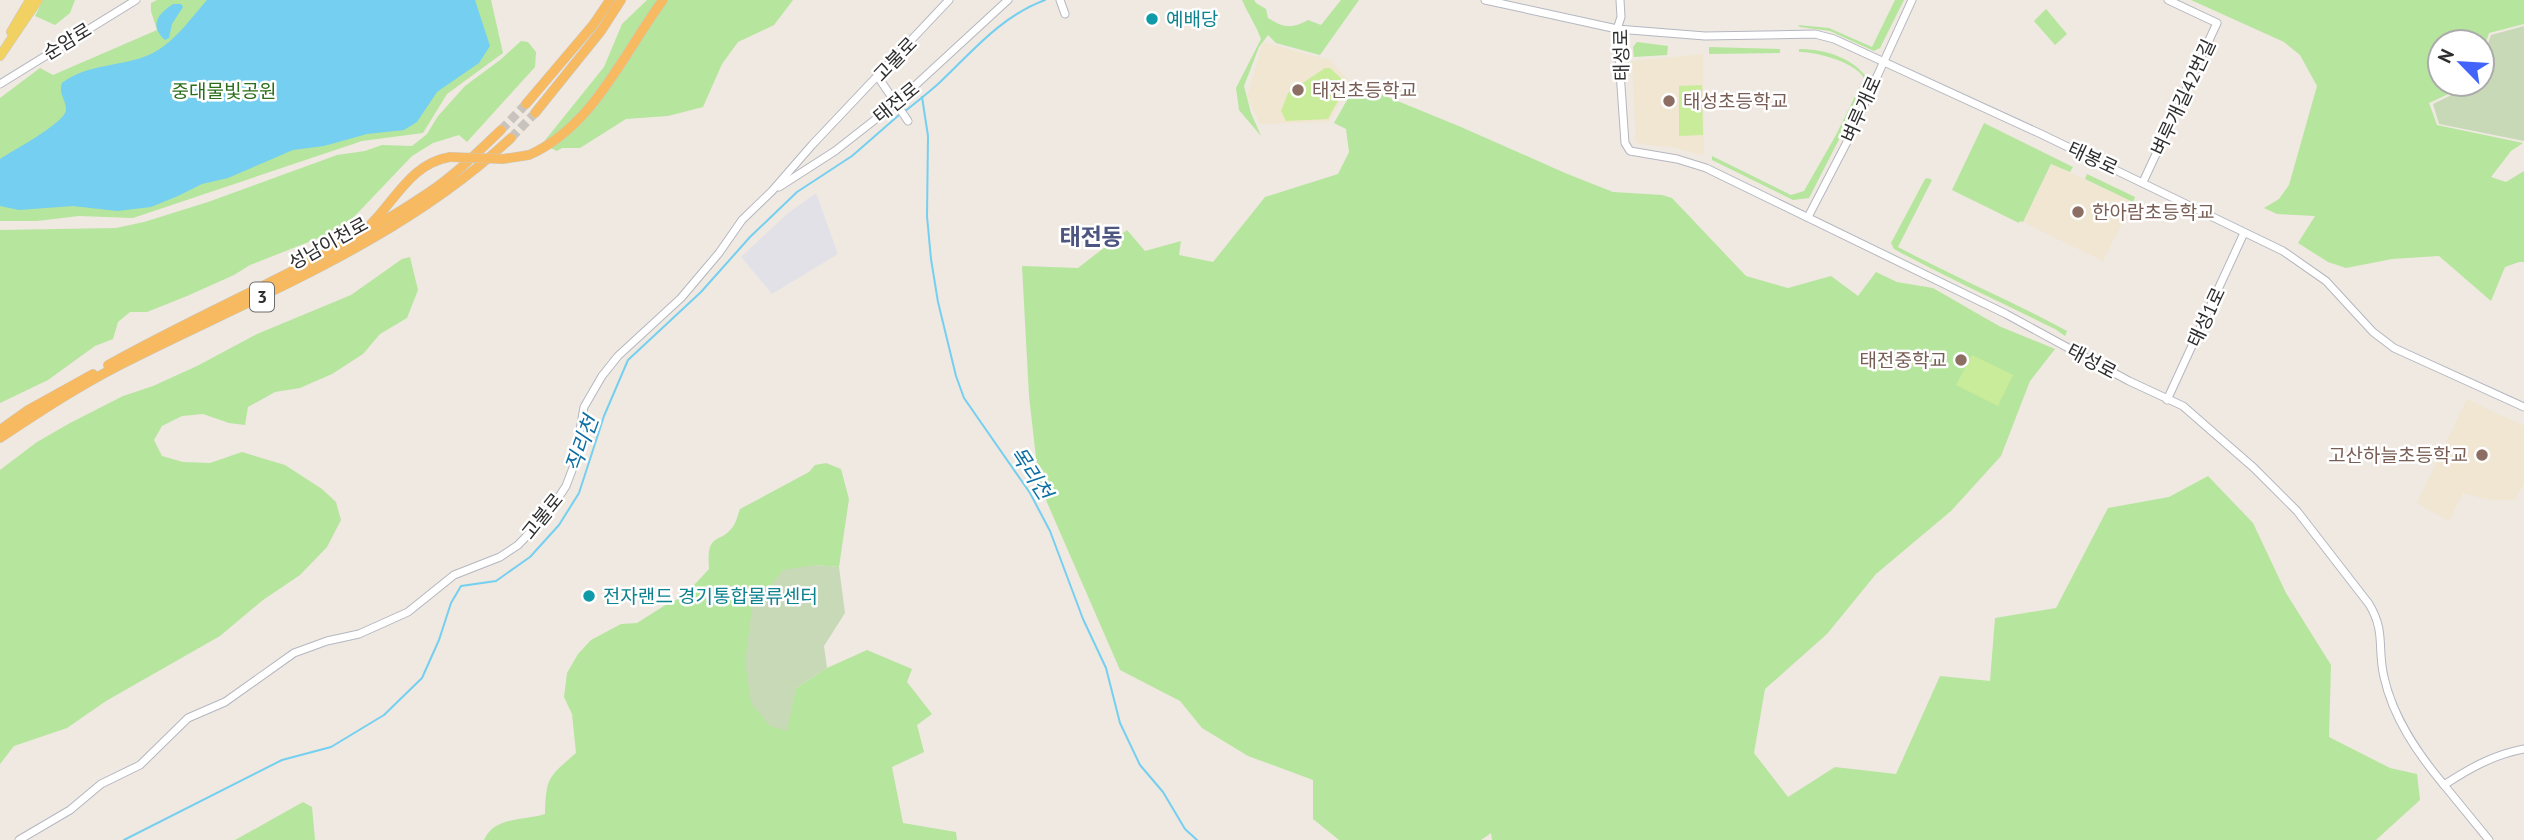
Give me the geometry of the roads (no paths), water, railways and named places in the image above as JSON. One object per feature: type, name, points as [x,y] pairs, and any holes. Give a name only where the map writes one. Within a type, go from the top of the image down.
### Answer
[{"type":"highway","points":[[526,104],[593,25],[610,0]]},
{"type":"highway","points":[[535,113],[624,0]]},
{"type":"highway","points":[[363,233],[414,174],[433,162],[450,157],[503,159],[528,155],[558,137],[589,107],[663,0]]},
{"type":"highway","name":"성남이천로","points":[[0,430],[28,410],[120,359],[363,233],[430,192],[462,167],[501,130]]},
{"type":"highway","name":"성남이천로","points":[[0,438],[115,368],[350,253],[443,195],[512,138]]},
{"type":"main road","points":[[0,48],[30,0]]},
{"type":"main road","points":[[0,57],[38,0]]},
{"type":"street","name":"순암로","points":[[0,84],[136,0]]},
{"type":"street","name":"고불로","points":[[19,840],[70,810],[101,784],[141,765],[188,718],[225,702],[294,653],[327,640],[359,634],[408,612],[453,575],[500,557],[518,545],[547,515],[566,486],[574,465],[584,407],[602,376],[618,356],[681,298],[719,253],[733,230],[949,0]]},
{"type":"street","name":"태전로","points":[[772,191],[835,151],[897,106],[1008,0]]},
{"type":"street","name":"태봉로","points":[[1485,0],[1617,29],[1705,36],[1815,34],[1834,39],[2143,182],[2283,251],[2316,272],[2373,332],[2394,348],[2524,407]]},
{"type":"street","name":"태성로","points":[[1620,0],[1621,17],[1617,29],[1626,148],[1637,153],[1696,164],[2006,314],[2183,406],[2289,502],[2358,589],[2376,617],[2381,634],[2383,674],[2389,697],[2422,760],[2489,840]]},
{"type":"street","name":"벼루개로","points":[[1808,217],[1847,142],[1912,0]]},
{"type":"street","name":"벼루개길42번길","points":[[2143,182],[2217,23],[2168,0]]},
{"type":"street","points":[[878,77],[908,121]]},
{"type":"street","name":"태성1로","points":[[2167,400],[2244,233]]},
{"type":"street","points":[[2444,786],[2472,766],[2524,748]]},
{"type":"water","name":"중대물빛공원","points":[[207,0],[475,0],[490,46],[479,63],[437,92],[417,122],[404,130],[367,134],[324,146],[293,150],[228,178],[202,184],[151,207],[117,211],[73,206],[19,210],[0,206],[0,159],[48,129],[63,116],[66,110],[62,83],[94,68],[151,54],[182,30]]},
{"type":"water","points":[[173,4],[181,4],[183,7],[172,24],[169,38],[165,40],[157,29],[157,20]]},
{"type":"waterway","name":"직리천","points":[[904,112],[1001,25],[1045,0]]},
{"type":"waterway","name":"목리천","points":[[922,97],[928,136],[927,216],[931,259],[938,302],[964,398],[1030,493],[1050,531],[1083,619],[1106,668],[1120,723],[1140,765],[1163,792],[1185,829],[1197,840]]},
{"type":"waterway","name":"직리천","points":[[124,840],[282,760],[331,747],[384,715],[422,678],[439,640],[451,603],[461,586],[496,581],[530,557],[559,525],[579,493],[604,416],[628,360],[701,292],[750,237],[797,192],[852,156],[899,115]]},
{"type":"tunnel","points":[[501,130],[526,104]]},
{"type":"tunnel","points":[[511,138],[535,113]]},
{"type":"place","name":"예배당","points":[[1152,19]]},
{"type":"place","name":"태전초등학교","points":[[1298,90]]},
{"type":"place","name":"태성초등학교","points":[[1669,101]]},
{"type":"place","name":"한아람초등학교","points":[[2078,212]]},
{"type":"place","name":"태전중학교","points":[[1961,360]]},
{"type":"place","name":"고산하늘초등학교","points":[[2482,455]]},
{"type":"place","name":"전자랜드 경기통합물류센터","points":[[589,596]]},
{"type":"district","name":"태전동","points":[[1091,237]]}]
